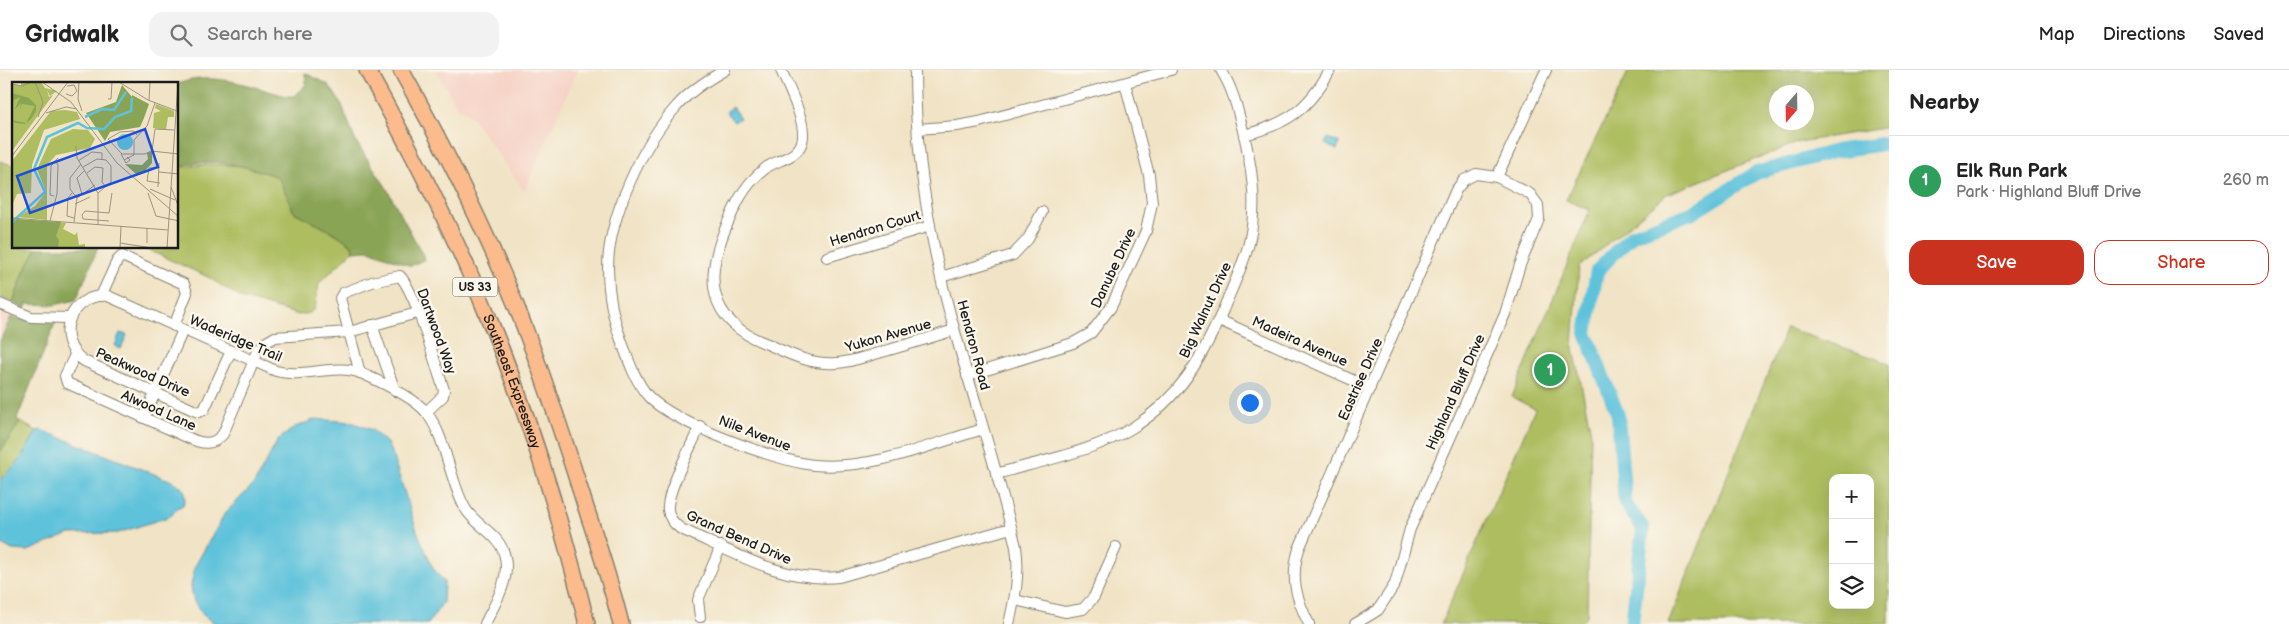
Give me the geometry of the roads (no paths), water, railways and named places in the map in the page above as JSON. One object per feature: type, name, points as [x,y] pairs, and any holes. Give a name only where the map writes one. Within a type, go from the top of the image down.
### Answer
[{"type":"highway","name":"Southeast Expressway","points":[[366,70],[422,170],[505,359],[550,488],[587,624]]},
{"type":"highway","name":"US 33","points":[[401,70],[444,150],[489,242],[516,307],[570,453],[609,575],[621,624]]},
{"type":"street","name":"Nile Avenue","points":[[725,70],[699,86],[668,117],[644,152],[623,201],[612,234],[608,266],[611,308],[628,359],[648,396],[656,404],[674,415],[746,446],[781,459],[814,465],[841,466],[885,458],[983,428]]},
{"type":"street","name":"Yukon Avenue","points":[[781,70],[802,124],[802,141],[796,152],[766,168],[744,189],[715,256],[713,284],[724,313],[736,327],[746,334],[790,355],[815,362],[845,362],[954,330]]},
{"type":"street","name":"Hendron Road","points":[[915,70],[915,104],[930,226],[954,330],[1012,528],[1018,565],[1015,600],[1009,624]]},
{"type":"street","points":[[918,129],[979,122],[1172,70]]},
{"type":"street","name":"Big Walnut Drive","points":[[996,474],[1095,445],[1133,428],[1165,404],[1183,384],[1199,360],[1239,272],[1249,242],[1254,190],[1244,135],[1232,92],[1221,70]]},
{"type":"street","points":[[1244,135],[1268,129],[1296,114],[1314,96],[1330,70]]},
{"type":"street","points":[[1497,177],[1546,70]]},
{"type":"street","name":"Danube Drive","points":[[968,376],[1073,344],[1091,332],[1112,307],[1146,231],[1152,203],[1149,175],[1125,83]]},
{"type":"street","name":"Eastrise Drive","points":[[1308,624],[1294,587],[1296,559],[1460,185],[1464,180],[1476,174],[1497,177]]},
{"type":"street","name":"Highland Bluff Drive","points":[[1355,624],[1378,610],[1393,589],[1410,529],[1505,314],[1520,266],[1537,226],[1539,212],[1535,199],[1525,190],[1497,177]]},
{"type":"street","points":[[942,278],[1012,255],[1028,239],[1042,212]]},
{"type":"street","name":"Hendron Court","points":[[827,257],[930,226]]},
{"type":"street","points":[[1,306],[31,317],[69,318],[84,303],[101,296],[117,261],[122,256],[184,284],[187,292],[179,328],[144,418]]},
{"type":"street","name":"Dartwood Way","points":[[360,373],[340,304],[343,293],[394,276],[400,276],[405,282],[417,313],[444,390],[443,396],[426,412]]},
{"type":"street","name":"Waderidge Trail","points":[[101,296],[108,296],[281,372],[346,370],[360,373],[414,402],[426,412],[440,436],[465,509],[494,535],[503,551],[506,567],[504,583],[485,624]]},
{"type":"street","points":[[254,361],[258,351],[265,343],[275,337],[330,331],[349,332],[417,313]]},
{"type":"street","name":"Peakwood Drive","points":[[69,318],[68,335],[75,355],[101,369],[202,412],[230,351]]},
{"type":"street","name":"Madeira Avenue","points":[[1218,320],[1370,388]]},
{"type":"street","points":[[372,325],[395,391]]},
{"type":"street","name":"Alwood Lane","points":[[75,355],[65,376],[67,383],[200,443],[217,441],[223,434],[254,361]]},
{"type":"street","name":"Grand Bend Drive","points":[[700,426],[671,493],[668,513],[677,526],[787,574],[807,578],[829,578],[862,572],[1012,528]]},
{"type":"street","points":[[700,617],[698,600],[721,546]]},
{"type":"street","points":[[1015,600],[1065,612],[1083,610],[1094,597],[1116,547]]},
{"type":"water","points":[[732,107],[740,118],[734,122],[726,112]]},
{"type":"water","points":[[1328,138],[1340,143],[1337,150],[1325,144]]},
{"type":"water","points":[[120,333],[127,335],[121,349],[115,346]]},
{"type":"water","points":[[316,419],[351,422],[372,430],[387,443],[417,531],[433,568],[444,582],[443,602],[428,624],[216,624],[203,615],[194,601],[191,587],[194,568],[225,513],[254,484],[278,440],[295,427]]},
{"type":"water","points":[[41,430],[172,481],[184,489],[185,499],[183,505],[177,508],[171,516],[118,533],[70,534],[28,551],[12,550],[0,543],[0,480],[20,460],[37,431]]},
{"type":"waterway","points":[[1632,624],[1643,528],[1625,503],[1618,415],[1586,333],[1597,271],[1632,235],[1694,212],[1756,173],[1836,151],[1889,143]]},
{"type":"place","name":"Elk Run Park","points":[[1550,370]]}]
